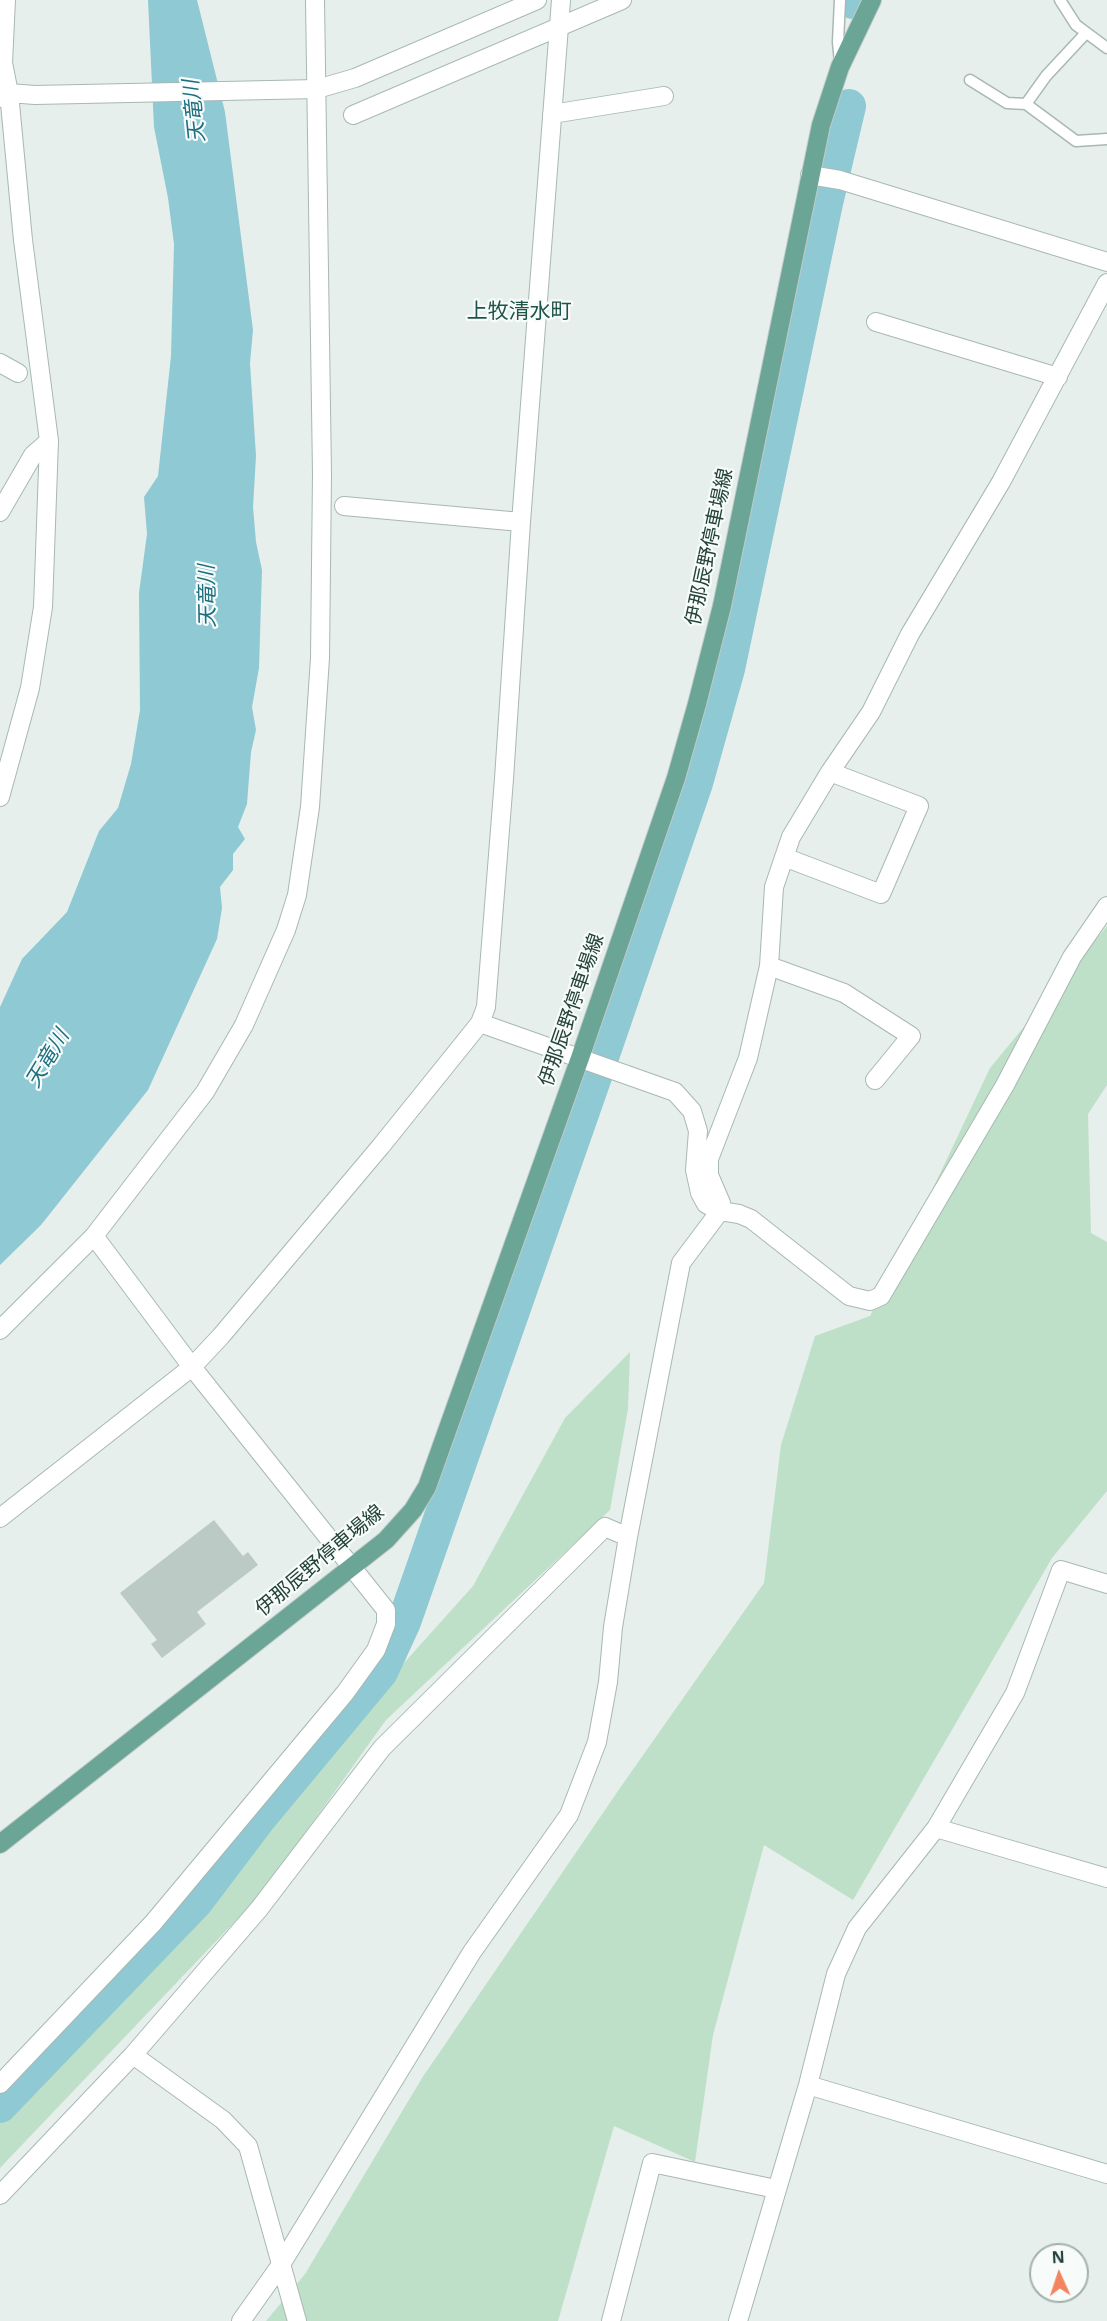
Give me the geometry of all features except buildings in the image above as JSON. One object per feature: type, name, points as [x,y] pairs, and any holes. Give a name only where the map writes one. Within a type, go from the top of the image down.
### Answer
[{"type":"main road","name":"伊那辰野停車場線","points":[[0,1844],[352,1569],[386,1540],[413,1510],[427,1487],[580,1058],[676,778],[698,704],[722,606],[821,125],[840,67],[872,0]]},
{"type":"street","points":[[0,797],[30,687],[43,607],[49,441],[4,95],[6,0]]},
{"type":"street","points":[[0,1330],[94,1236],[205,1092],[254,1004],[286,930],[297,895],[310,807],[320,658],[322,474],[310,90],[315,0]]},
{"type":"street","points":[[4,95],[310,90],[355,78],[537,0]]},
{"type":"street","points":[[0,1518],[192,1367],[251,1300],[480,1023],[486,1007],[561,0]]},
{"type":"street","points":[[353,115],[622,0]]},
{"type":"street","points":[[552,114],[664,96]]},
{"type":"street","points":[[810,175],[840,180],[1107,262]]},
{"type":"street","points":[[241,2321],[280,2266],[472,1952],[569,1815],[597,1742],[608,1682],[613,1627],[628,1537],[681,1263],[720,1211],[721,1203],[709,1175],[709,1159],[748,1058],[769,966],[774,886],[791,837],[830,772],[871,712],[910,634],[1001,482],[1107,283]]},
{"type":"street","points":[[876,321],[1058,377]]},
{"type":"street","points":[[0,363],[18,372]]},
{"type":"street","points":[[0,512],[5,489],[33,455],[49,441]]},
{"type":"street","points":[[344,506],[521,522]]},
{"type":"street","points":[[784,857],[881,894],[919,806],[830,772]]},
{"type":"street","points":[[480,1023],[675,1092],[692,1111],[698,1131],[695,1170],[700,1193],[706,1203],[720,1211],[739,1214],[751,1219],[849,1296],[870,1301],[881,1296],[1005,1085],[1072,957],[1107,906]]},
{"type":"street","points":[[769,966],[844,993],[911,1036],[875,1080]]},
{"type":"street","points":[[0,2084],[153,1923],[345,1693],[376,1650],[386,1624],[386,1610],[192,1367],[94,1236]]},
{"type":"street","points":[[0,2194],[133,2055],[259,1908],[382,1748],[605,1527],[628,1537]]},
{"type":"street","points":[[738,2321],[808,2085],[836,1974],[857,1929],[936,1828],[1015,1693],[1061,1570],[1107,1584]]},
{"type":"street","points":[[936,1828],[1107,1878]]},
{"type":"street","points":[[133,2055],[223,2120],[248,2146],[297,2321]]},
{"type":"street","points":[[808,2085],[1107,2174]]},
{"type":"street","points":[[611,2321],[652,2163],[776,2189]]},
{"type":"lane","points":[[840,0],[838,42],[840,67]]},
{"type":"lane","points":[[1060,0],[1076,25],[1107,48]]},
{"type":"lane","points":[[1026,104],[1046,76],[1086,33]]},
{"type":"lane","points":[[970,80],[1008,103],[1026,104],[1077,141],[1107,139]]},
{"type":"green space","points":[[1107,926],[1107,1085],[1088,1114],[1091,1233],[1107,1242],[1107,1491],[1052,1558],[853,1900],[764,1845],[713,2035],[695,2162],[614,2126],[558,2321],[266,2321],[305,2274],[422,2078],[620,1788],[764,1583],[781,1445],[815,1336],[870,1316],[990,1068]]},
{"type":"green space","points":[[630,1352],[628,1409],[610,1510],[386,1720],[263,1892],[0,2168],[0,2119],[198,1912],[316,1761],[473,1586],[565,1418]]},
{"type":"water","name":"天竜川","points":[[148,0],[197,0],[225,112],[253,330],[250,363],[256,456],[253,507],[256,542],[262,570],[259,668],[252,707],[256,730],[251,752],[247,804],[238,827],[245,839],[233,854],[233,870],[220,887],[222,908],[217,939],[148,1090],[41,1225],[0,1265],[0,1007],[22,959],[67,912],[99,831],[118,808],[131,764],[140,710],[139,593],[147,534],[144,497],[158,476],[171,356],[174,244],[168,198],[154,127]]},
{"type":"waterway","points":[[601,1060],[696,783],[728,669],[826,203],[849,106]]},
{"type":"waterway","points":[[0,2106],[196,1902],[258,1820],[381,1672],[404,1622],[597,1071]]},
{"type":"district","name":"上牧清水町","points":[[519,312]]}]
